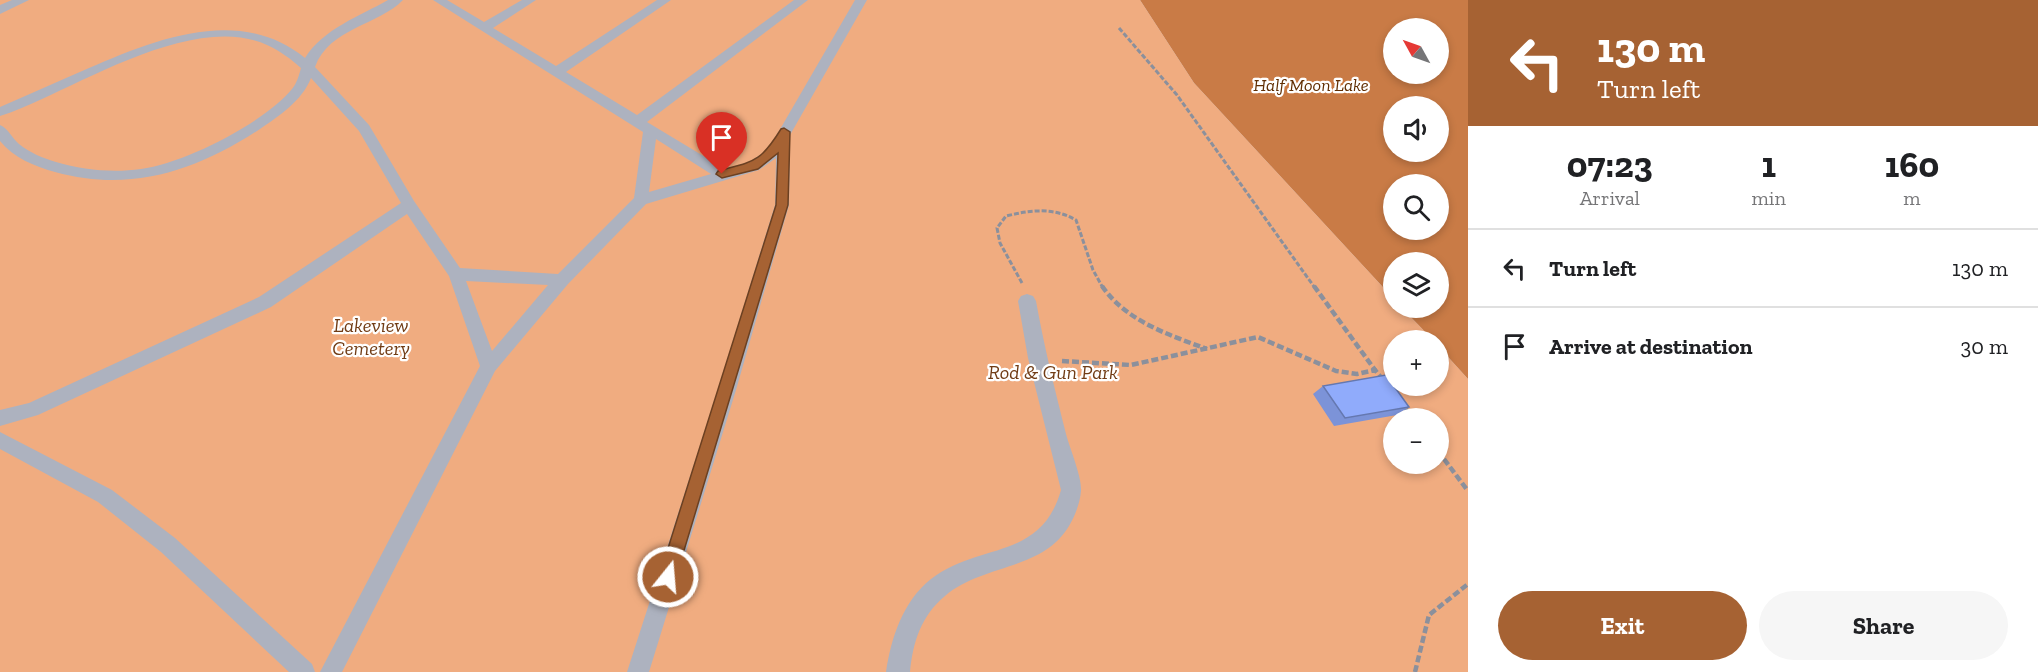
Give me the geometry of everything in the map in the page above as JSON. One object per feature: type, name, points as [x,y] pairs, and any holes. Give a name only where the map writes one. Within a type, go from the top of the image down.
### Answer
[{"type":"street","points":[[0,10],[23,0]]},
{"type":"street","points":[[898,672],[900,651],[910,620],[927,596],[949,579],[1033,548],[1053,532],[1068,511],[1071,490],[1037,358],[1027,301]]},
{"type":"lane","points":[[0,130],[15,148],[42,164],[124,176],[159,170],[201,156],[252,128],[297,91],[304,81],[307,66],[317,48],[397,0]]},
{"type":"lane","points":[[439,0],[722,174]]},
{"type":"lane","points":[[485,27],[530,0]]},
{"type":"lane","points":[[557,72],[665,0]]},
{"type":"lane","points":[[641,200],[644,125],[802,0]]},
{"type":"lane","points":[[330,672],[489,366],[562,280],[641,200],[754,166],[773,153],[857,1]]},
{"type":"lane","points":[[0,112],[139,51],[196,35],[235,34],[269,41],[291,53],[307,66],[364,128],[409,205],[456,274],[489,366]]},
{"type":"lane","points":[[638,672],[727,390],[782,205],[784,132]]},
{"type":"lane","points":[[0,418],[32,410],[265,302],[409,205]]},
{"type":"lane","points":[[456,274],[562,280]]},
{"type":"lane","points":[[0,440],[105,496],[168,545],[304,672]]},
{"type":"path","points":[[1119,28],[1177,95],[1266,223],[1383,380]]},
{"type":"path","points":[[1027,301],[1019,273],[1002,248],[997,228],[1006,216],[1038,210],[1058,210],[1076,220],[1096,277],[1118,304],[1164,334],[1208,349]]},
{"type":"path","points":[[1079,363],[1131,365],[1258,337],[1336,371],[1357,374],[1375,370]]},
{"type":"path","points":[[1400,402],[1405,408]]},
{"type":"path","points":[[1449,466],[1468,491]]},
{"type":"path","points":[[1415,672],[1429,615],[1468,584]]},
{"type":"green space","points":[[0,0],[1140,0],[1194,83],[1383,287],[1383,318],[1412,318],[1423,330],[1383,330],[1383,396],[1449,396],[1449,358],[1468,379],[1468,672],[0,672]]},
{"type":"water","name":"Half Moon Lake","points":[[1140,0],[1468,0],[1468,379],[1449,358],[1449,330],[1423,330],[1412,318],[1449,318],[1449,252],[1383,252],[1383,287],[1194,83]]},
{"type":"building","points":[[1383,376],[1383,396],[1401,396],[1409,407],[1383,408],[1383,411],[1345,418],[1323,386]]},
{"type":"route","points":[[668,577],[782,205],[784,132],[773,153],[754,166],[722,174]]},
{"type":"park label","name":"Lakeview Cemetery","points":[[371,336]]},
{"type":"park label","name":"Rod & Gun Park","points":[[1053,372]]}]
